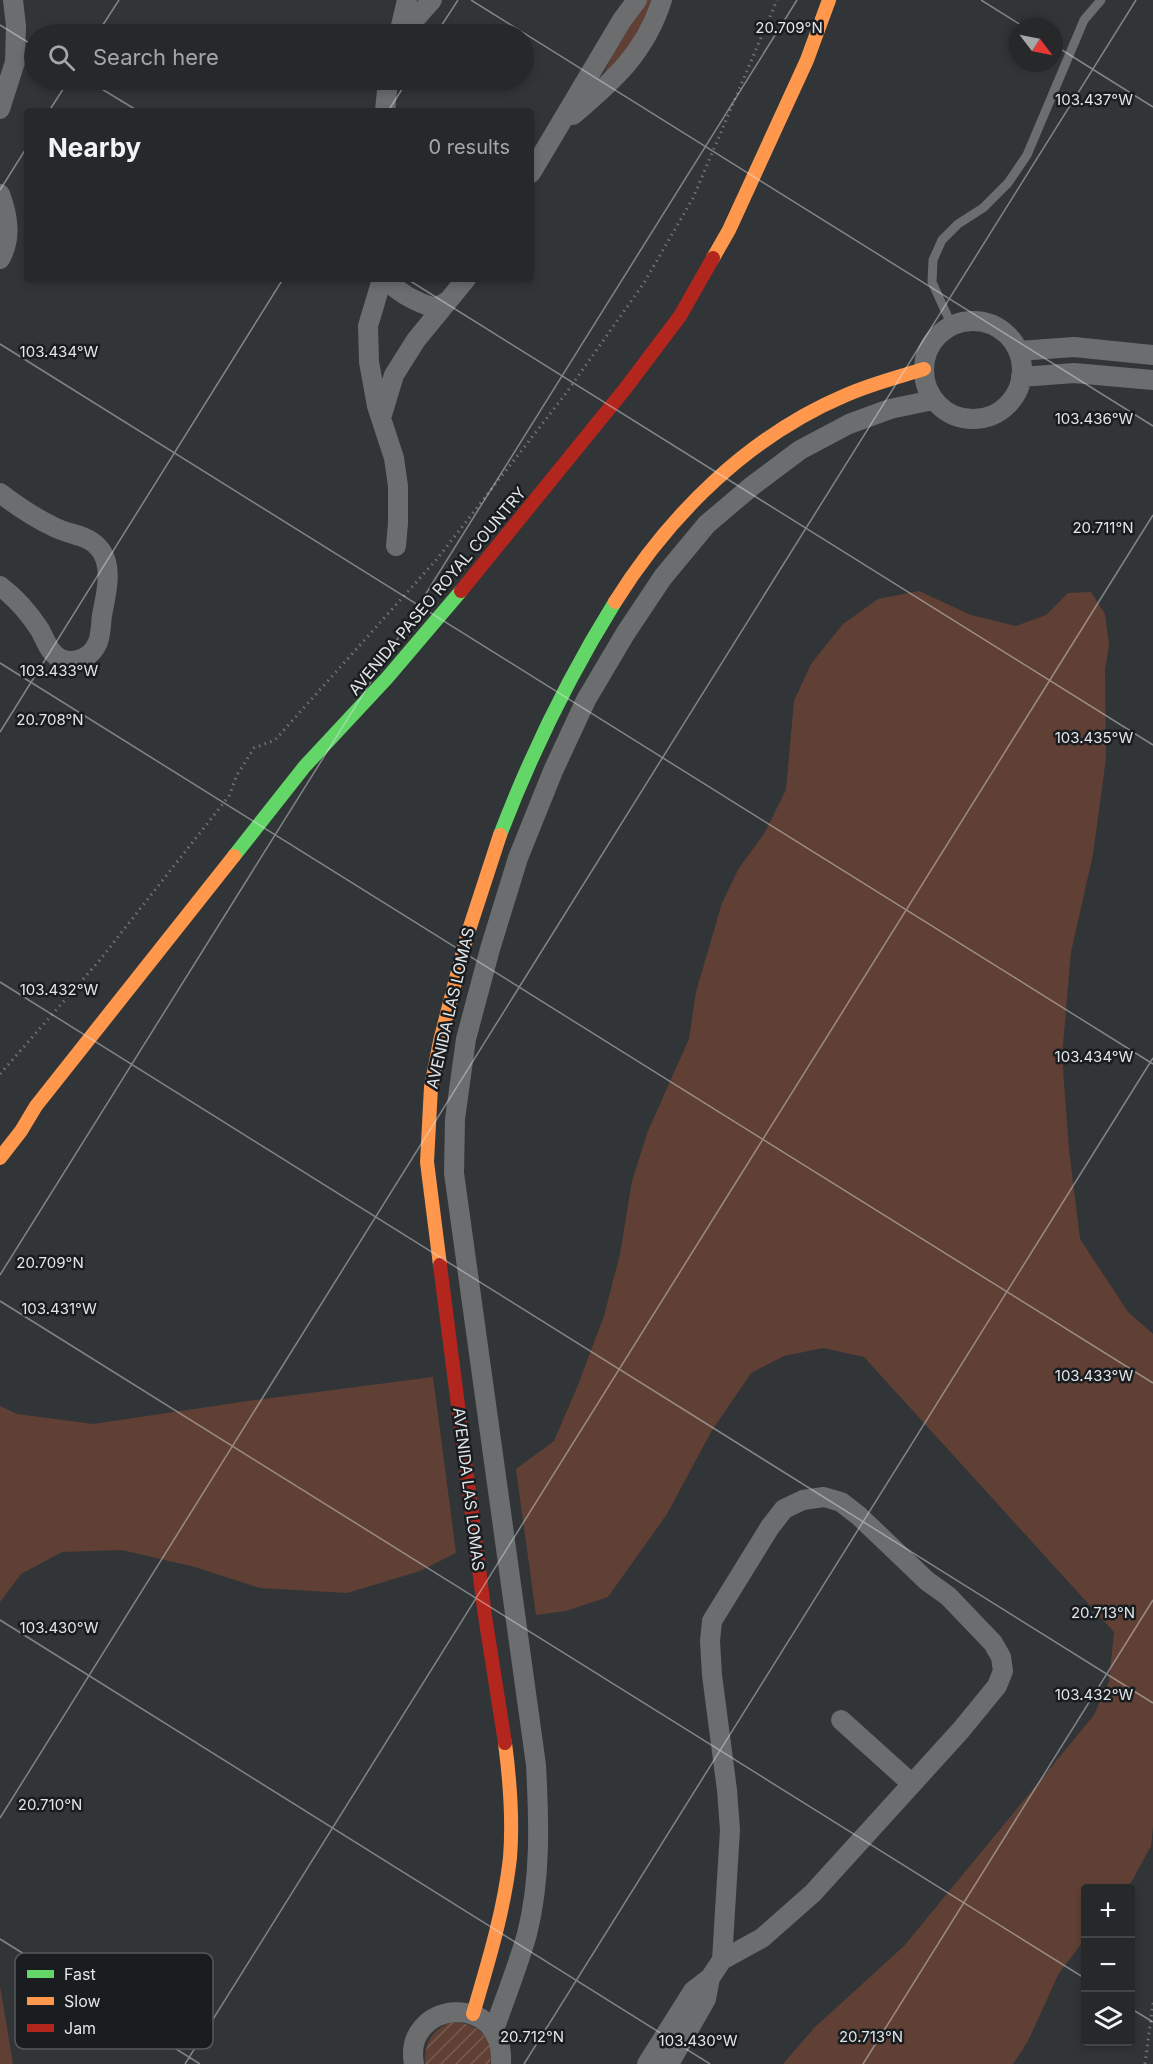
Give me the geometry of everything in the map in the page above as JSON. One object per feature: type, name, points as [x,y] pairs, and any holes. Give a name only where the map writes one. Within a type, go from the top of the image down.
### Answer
[{"type":"street","points":[[0,109],[15,62],[16,26],[13,0]]},
{"type":"street","points":[[403,24],[408,0]]},
{"type":"street","points":[[410,24],[432,0]]},
{"type":"street","points":[[534,168],[622,20],[637,0]]},
{"type":"street","points":[[559,127],[605,89],[628,64],[648,38],[662,0]]},
{"type":"street","name":"AVENIDA PASEO ROYAL COUNTRY","points":[[0,1158],[21,1131],[36,1106],[304,766],[387,678],[472,578],[625,389],[680,316],[729,230],[807,60],[829,0]]},
{"type":"street","points":[[385,108],[387,90]]},
{"type":"street","points":[[0,194],[6,210],[9,229],[0,260]]},
{"type":"street","points":[[382,282],[368,326],[369,362],[377,406],[394,458],[398,486],[396,546]]},
{"type":"street","points":[[386,282],[416,302],[435,308],[448,301]]},
{"type":"street","points":[[381,419],[394,375],[416,340],[464,282]]},
{"type":"street","points":[[967,322],[982,322],[990,325],[1009,338],[1018,351],[1021,376],[1017,391],[1009,403],[998,412],[985,418],[971,420],[956,417],[933,400],[926,386],[924,369],[926,356],[940,334],[952,326],[967,322]]},
{"type":"street","points":[[1018,351],[1074,347],[1153,355]]},
{"type":"street","name":"AVENIDA LAS LOMAS","points":[[473,2014],[499,1925],[508,1879],[512,1832],[509,1771],[490,1652],[427,1162],[429,1100],[444,1022],[467,930],[493,852],[529,760],[566,685],[640,563],[686,508],[728,469],[786,426],[835,399],[924,369]]},
{"type":"street","points":[[1021,376],[1074,373],[1153,380]]},
{"type":"street","name":"AVENIDA LAS LOMAS","points":[[494,2030],[527,1934],[540,1832],[536,1765],[454,1173],[455,1119],[466,1039],[490,949],[518,858],[553,771],[586,700],[625,634],[663,577],[707,524],[800,450],[869,416],[933,400]]},
{"type":"street","points":[[0,493],[56,528],[91,540],[101,549],[106,564],[107,588],[97,644],[84,660],[74,662],[61,658],[49,650],[39,630],[21,605],[0,586]]},
{"type":"street","points":[[6,1126],[36,1106]]},
{"type":"street","points":[[647,2064],[693,1991],[710,1978],[722,1960],[762,1938],[813,1893],[961,1730],[997,1686],[1003,1671],[1001,1657],[993,1643],[948,1596],[927,1581],[859,1516],[841,1502],[824,1497],[803,1500],[784,1509],[770,1527],[712,1622],[710,1641],[712,1675],[730,1830],[722,1960]]},
{"type":"street","points":[[841,1720],[912,1784]]},
{"type":"street","points":[[509,1771],[536,1765]]},
{"type":"street","points":[[669,2064],[706,1999],[710,1978]]},
{"type":"street","points":[[414,2064],[412,2057],[414,2043],[421,2030],[431,2019],[444,2013],[458,2011],[473,2014],[484,2020],[494,2030],[502,2052],[501,2064]]},
{"type":"lane","points":[[952,326],[932,282],[933,260],[942,240],[958,224],[983,208],[1008,183],[1027,155],[1084,20],[1101,0]]},
{"type":"path","points":[[0,1074],[99,961],[229,796],[237,775],[254,748],[275,740],[437,559],[564,396],[644,283],[693,198],[777,0]]},
{"type":"path","points":[[1145,2064],[1153,2003]]},
{"type":"shaded area","points":[[646,0],[656,0],[647,22],[607,77],[604,74],[614,50]]},
{"type":"shaded area","points":[[919,591],[971,615],[1016,626],[1046,615],[1068,593],[1091,592],[1105,614],[1109,645],[1105,670],[1106,758],[1093,854],[1071,952],[1062,1056],[1069,1150],[1080,1239],[1128,1312],[1153,1334],[1153,1826],[1151,1846],[1130,1884],[1081,1884],[1081,1944],[1059,1973],[1028,2041],[1013,2064],[783,2064],[814,2028],[904,1946],[1094,1715],[1109,1681],[1114,1632],[864,1357],[823,1348],[784,1356],[751,1373],[711,1432],[667,1514],[608,1597],[566,1611],[536,1615],[516,1469],[554,1441],[604,1316],[620,1254],[632,1181],[648,1131],[689,1039],[696,992],[722,903],[739,868],[764,834],[786,790],[794,701],[811,664],[843,624],[878,599]]},
{"type":"shaded area","points":[[433,1377],[456,1553],[420,1571],[347,1593],[260,1588],[195,1567],[122,1550],[62,1552],[21,1574],[0,1602],[0,1406],[17,1414],[93,1424]]},
{"type":"shaded area","points":[[0,1986],[13,2064],[0,2064]]},
{"type":"shaded area","points":[[452,2022],[469,2025],[482,2033],[490,2046],[490,2064],[425,2064],[428,2043],[434,2033]]},
{"type":"traffic: fast","points":[[234,856],[305,766],[387,678],[461,591]]},
{"type":"traffic: fast","points":[[500,835],[552,716],[615,602]]},
{"type":"traffic: slow","points":[[713,258],[729,230],[807,60],[829,0]]},
{"type":"traffic: slow","points":[[615,602],[661,538],[715,481],[745,455],[810,412],[855,391],[924,369]]},
{"type":"traffic: slow","points":[[440,1265],[427,1162],[431,1087],[440,1041],[467,936],[500,835]]},
{"type":"traffic: slow","points":[[0,1158],[21,1131],[36,1106],[234,856]]},
{"type":"traffic: slow","points":[[473,2014],[500,1917],[510,1858],[510,1801],[505,1743]]},
{"type":"traffic: jam","points":[[461,591],[625,389],[680,316],[713,258]]},
{"type":"traffic: jam","points":[[440,1265],[485,1616],[505,1743]]}]
